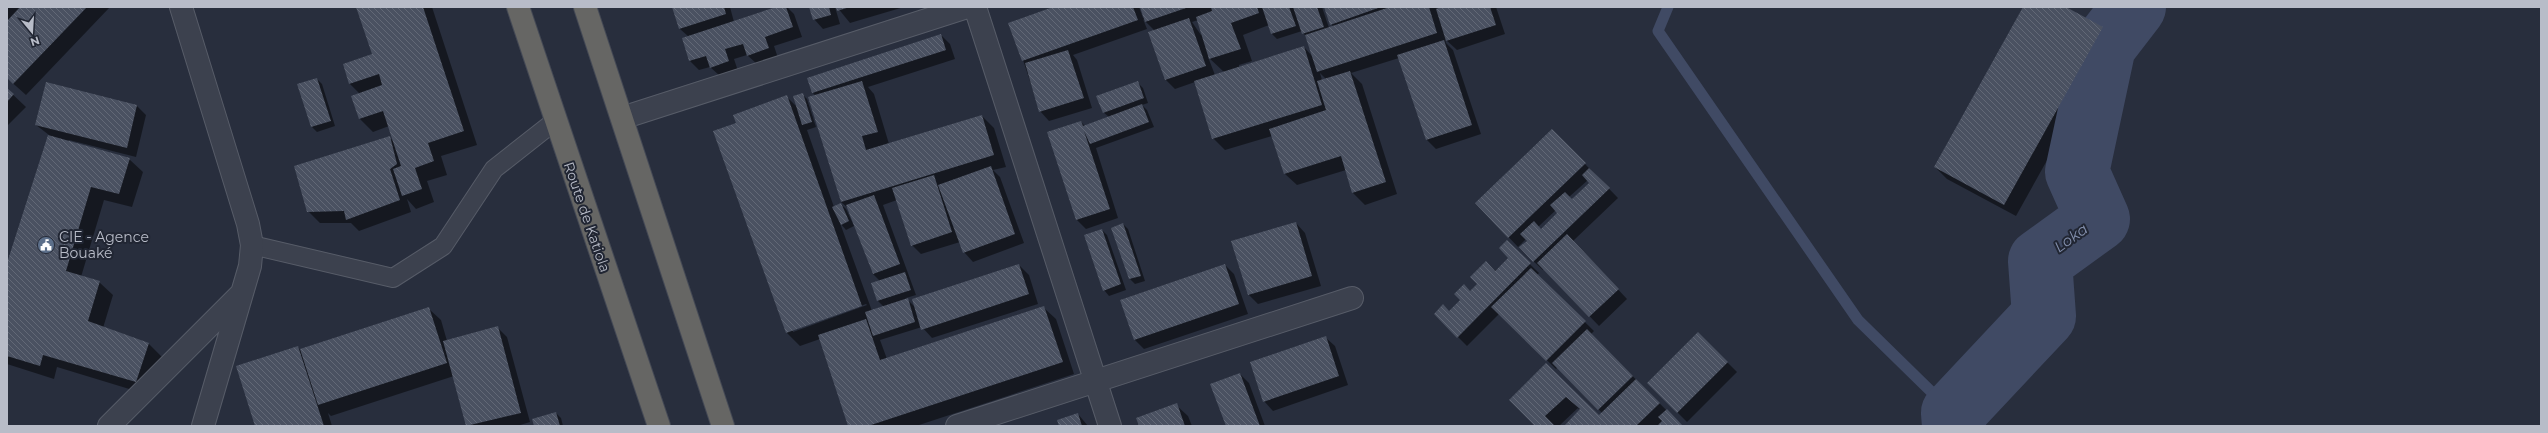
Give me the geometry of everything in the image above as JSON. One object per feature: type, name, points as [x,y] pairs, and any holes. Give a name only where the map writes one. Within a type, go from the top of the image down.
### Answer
[{"type":"highway","name":"Route de Katiola","points":[[518,7],[555,121],[659,426]]},
{"type":"highway","points":[[585,7],[723,426]]},
{"type":"street","points":[[181,7],[248,224],[252,245],[244,291],[203,426]]},
{"type":"street","points":[[622,118],[967,7]]},
{"type":"street","points":[[975,7],[1110,426]]},
{"type":"street","points":[[110,426],[244,291]]},
{"type":"street","points":[[957,426],[1352,298]]},
{"type":"lane","points":[[252,245],[393,278],[443,246],[494,169],[555,121]]},
{"type":"building","points":[[20,7],[87,7],[13,84],[7,78],[7,21]]},
{"type":"building","points":[[356,7],[423,7],[464,131],[428,143],[434,161],[415,168],[422,189],[402,196],[393,169],[401,166],[383,111],[359,119],[351,96],[382,85],[379,74],[349,84],[343,64],[372,54]]},
{"type":"building","points":[[672,7],[724,7],[726,14],[679,29]]},
{"type":"building","points":[[776,7],[786,7],[793,27],[765,37],[769,48],[747,56],[743,44],[725,49],[729,61],[710,68],[706,56],[689,61],[682,38]]},
{"type":"building","points":[[809,7],[829,7],[831,15],[813,20]]},
{"type":"building","points":[[836,7],[850,7],[837,11]]},
{"type":"building","points":[[1053,7],[1133,7],[1138,20],[1022,61],[1008,23]]},
{"type":"building","points":[[1140,7],[1189,7],[1145,22]]},
{"type":"building","points":[[1211,7],[1257,7],[1259,13],[1231,23],[1241,49],[1209,59],[1196,17],[1212,11]]},
{"type":"building","points":[[1262,7],[1289,7],[1296,26],[1271,34]]},
{"type":"building","points":[[1293,7],[1317,7],[1324,27],[1302,34]]},
{"type":"building","points":[[1324,7],[1381,7],[1330,25]]},
{"type":"building","points":[[1390,7],[1429,7],[1437,33],[1317,72],[1305,35]]},
{"type":"building","points":[[1441,7],[1490,7],[1496,25],[1446,41],[1436,9]]},
{"type":"building","points":[[2023,7],[2066,7],[2103,27],[2004,205],[1934,167]]},
{"type":"building","points":[[1189,18],[1206,66],[1165,80],[1148,32]]},
{"type":"building","points":[[941,34],[946,50],[812,93],[807,78]]},
{"type":"building","points":[[1444,40],[1472,125],[1426,140],[1397,55]]},
{"type":"building","points":[[1304,46],[1322,105],[1212,139],[1194,81]]},
{"type":"building","points":[[1068,50],[1084,98],[1039,112],[1025,63]]},
{"type":"building","points":[[1350,71],[1386,182],[1352,193],[1341,156],[1284,174],[1269,129],[1326,110],[1317,81]]},
{"type":"building","points":[[317,78],[331,121],[311,127],[297,84]]},
{"type":"building","points":[[862,81],[878,132],[862,136],[866,150],[982,115],[994,155],[841,202],[808,97]]},
{"type":"building","points":[[1138,81],[1144,98],[1103,113],[1096,96]]},
{"type":"building","points":[[46,82],[137,105],[127,148],[35,125]]},
{"type":"building","points":[[7,88],[14,94],[7,102]]},
{"type":"building","points":[[803,93],[812,122],[802,125],[793,96]]},
{"type":"building","points":[[787,95],[862,306],[786,333],[713,131],[736,123],[733,115]]},
{"type":"building","points":[[1142,104],[1149,122],[1090,144],[1084,131],[1110,209],[1076,220],[1047,132],[1081,121],[1083,126]]},
{"type":"building","points":[[1552,129],[1586,163],[1508,238],[1475,203]]},
{"type":"building","points":[[48,135],[130,158],[119,194],[91,187],[66,271],[100,281],[88,321],[149,343],[136,382],[43,355],[40,366],[7,356],[7,263]]},
{"type":"building","points":[[390,136],[397,164],[390,169],[400,200],[346,220],[344,211],[307,212],[294,166]]},
{"type":"building","points":[[991,166],[1015,234],[963,253],[938,185]]},
{"type":"building","points":[[1589,168],[1610,188],[1533,262],[1519,247],[1527,241],[1520,234],[1534,221],[1541,229],[1557,213],[1550,205],[1565,192],[1572,199],[1589,183],[1582,175]]},
{"type":"building","points":[[934,175],[952,232],[911,246],[892,188]]},
{"type":"building","points":[[874,195],[900,264],[873,274],[846,205]]},
{"type":"building","points":[[841,203],[849,221],[841,225],[832,207]]},
{"type":"building","points":[[1296,222],[1312,276],[1248,295],[1231,241]]},
{"type":"building","points":[[1123,223],[1141,276],[1129,279],[1111,228]]},
{"type":"building","points":[[1102,229],[1121,284],[1103,291],[1084,235]]},
{"type":"building","points":[[1567,234],[1619,289],[1589,317],[1537,263]]},
{"type":"building","points":[[1507,240],[1531,263],[1457,338],[1434,314],[1443,304],[1449,311],[1460,300],[1454,294],[1464,284],[1470,291],[1477,284],[1470,277],[1486,261],[1495,271],[1508,258],[1499,248]]},
{"type":"building","points":[[1019,264],[1029,294],[921,330],[912,299]]},
{"type":"building","points":[[1225,264],[1239,304],[1134,340],[1120,300]]},
{"type":"building","points":[[1531,268],[1586,321],[1546,361],[1491,307]]},
{"type":"building","points":[[905,272],[911,290],[877,301],[871,283]]},
{"type":"building","points":[[908,298],[915,322],[873,336],[865,312]]},
{"type":"building","points":[[1044,306],[1063,362],[868,426],[848,426],[818,335],[866,319],[880,360]]},
{"type":"building","points":[[429,307],[447,363],[318,405],[300,349]]},
{"type":"building","points":[[498,326],[521,413],[466,426],[443,341]]},
{"type":"building","points":[[1587,329],[1633,376],[1598,410],[1552,363]]},
{"type":"building","points":[[1698,332],[1728,362],[1677,413],[1647,383]]},
{"type":"building","points":[[1326,336],[1339,376],[1263,402],[1250,362]]},
{"type":"building","points":[[298,346],[324,426],[255,426],[236,366]]},
{"type":"building","points":[[1546,363],[1599,415],[1636,379],[1660,403],[1636,426],[1564,426],[1580,409],[1566,397],[1545,416],[1555,426],[1535,426],[1509,400]]},
{"type":"building","points":[[1240,373],[1260,426],[1226,426],[1210,384]]},
{"type":"building","points":[[1177,403],[1185,426],[1139,426],[1136,418]]},
{"type":"building","points":[[1667,409],[1683,426],[1657,426],[1662,421],[1658,417]]},
{"type":"building","points":[[556,412],[560,426],[534,426],[532,419]]},
{"type":"building","points":[[1078,413],[1082,426],[1059,426],[1057,420]]},
{"type":"waterway","points":[[1668,7],[1658,31],[1858,320],[1953,413]]},
{"type":"waterway","name":"Loka","points":[[1954,426],[1953,413],[2044,316],[2040,261],[2098,219],[2077,172],[2104,46],[2134,7]]},
{"type":"place","name":"CIE - Agence Bouaké","points":[[46,245]]}]
